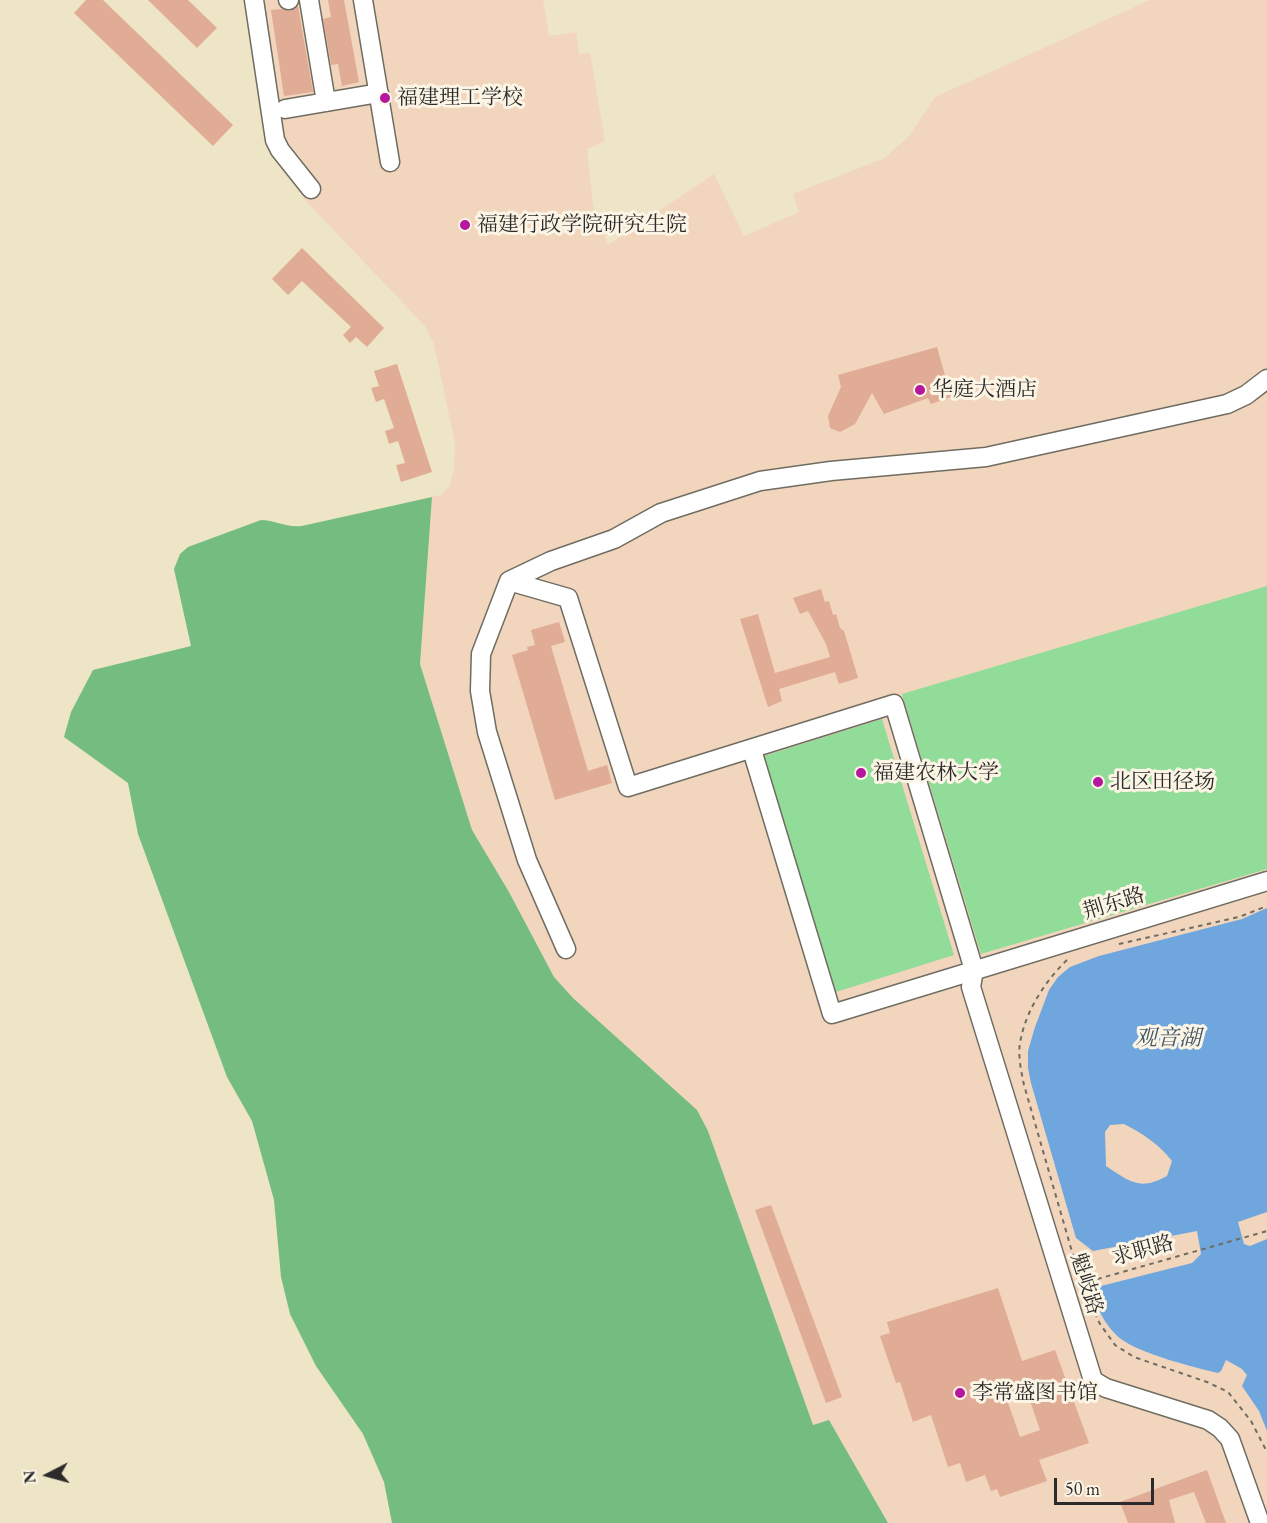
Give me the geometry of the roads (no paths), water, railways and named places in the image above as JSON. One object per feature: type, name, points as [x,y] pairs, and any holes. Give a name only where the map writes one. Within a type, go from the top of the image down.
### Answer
[{"type":"street","points":[[254,0],[276,140],[280,150],[311,189]]},
{"type":"street","points":[[309,0],[326,102]]},
{"type":"street","points":[[363,0],[390,162]]},
{"type":"street","points":[[285,109],[379,93]]},
{"type":"street","points":[[566,949],[527,860],[487,732],[480,691],[481,654],[509,581],[551,561],[614,539],[662,513],[760,481],[813,473],[986,457],[1227,404],[1246,395],[1267,379]]},
{"type":"street","points":[[509,581],[568,598],[628,787],[752,750]]},
{"type":"street","name":"魁岐路","points":[[752,750],[894,704],[974,970],[971,987],[1094,1381],[1106,1388],[1208,1420],[1220,1428],[1230,1439],[1260,1523]]},
{"type":"street","name":"荆东路","points":[[752,750],[832,1014],[1267,881]]},
{"type":"water","name":"观音湖","points":[[1267,908],[1267,1212],[1238,1222],[1244,1244],[1250,1246],[1267,1239],[1267,1431],[1259,1411],[1242,1386],[1247,1375],[1242,1369],[1226,1360],[1218,1373],[1154,1355],[1121,1339],[1106,1322],[1094,1299],[1093,1288],[1192,1263],[1201,1254],[1197,1231],[1093,1251],[1076,1238],[1028,1068],[1028,1051],[1049,990],[1058,977],[1070,967],[1099,956],[1242,919]],"holes":[[[1124,1124],[1156,1144],[1172,1161],[1167,1176],[1149,1183],[1135,1183],[1106,1166],[1105,1132],[1110,1125]]]},
{"type":"place","name":"福建理工学校","points":[[385,98]]},
{"type":"place","name":"福建行政学院研究生院","points":[[465,225]]},
{"type":"place","name":"华庭大酒店","points":[[920,390]]},
{"type":"place","name":"福建农林大学","points":[[861,773]]},
{"type":"place","name":"北区田径场","points":[[1098,782]]},
{"type":"place","name":"李常盛图书馆","points":[[960,1393]]}]
